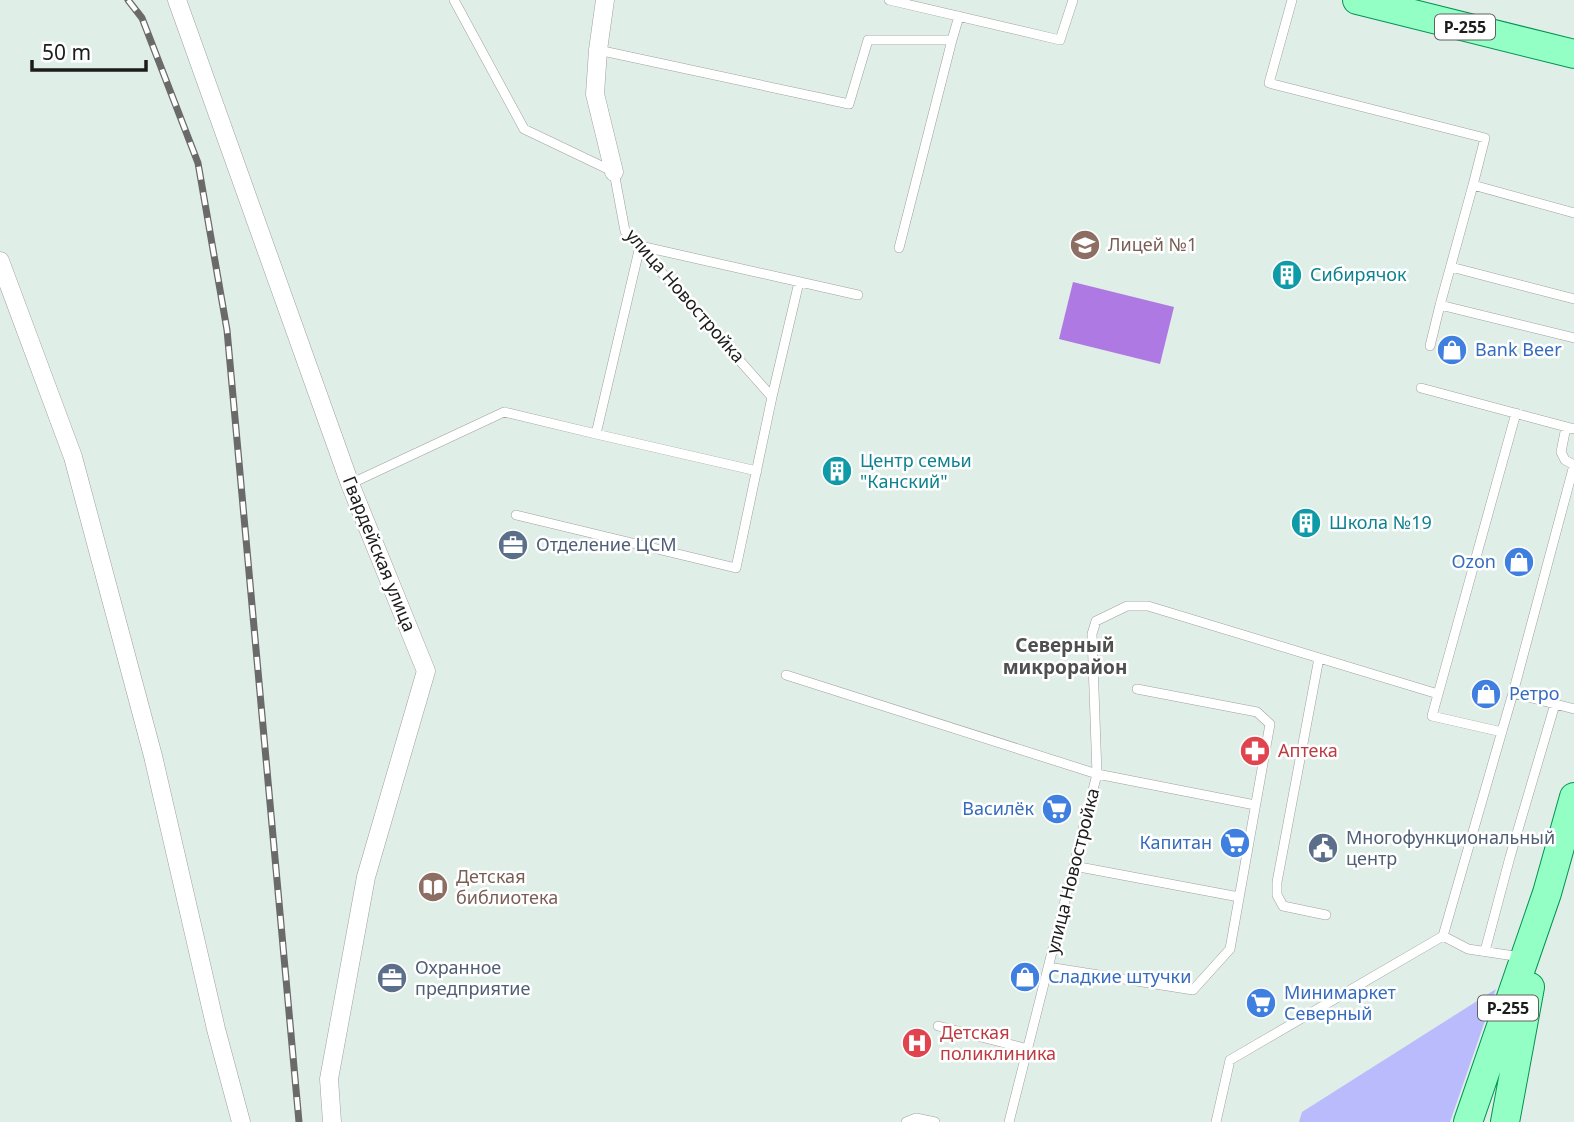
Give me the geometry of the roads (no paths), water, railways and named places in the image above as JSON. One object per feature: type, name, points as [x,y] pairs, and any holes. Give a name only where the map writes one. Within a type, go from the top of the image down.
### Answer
[{"type":"main road","name":"Р-255","points":[[1375,2],[1574,54]]},
{"type":"main road","name":"Р-255","points":[[1468,1122],[1547,893],[1574,797]]},
{"type":"main road","name":"Р-255","points":[[1505,1122],[1547,893]]},
{"type":"street","name":"Гвардейская улица","points":[[177,0],[350,484],[426,671],[366,877],[328,1079],[332,1122]]},
{"type":"street","points":[[605,0],[595,94],[614,172]]},
{"type":"street","points":[[0,261],[73,457],[153,756],[216,1029],[241,1122]]},
{"type":"lane","points":[[454,0],[524,129],[614,172]]},
{"type":"lane","points":[[889,0],[1060,40],[1073,0]]},
{"type":"lane","points":[[1292,0],[1269,83],[1485,138],[1430,346]]},
{"type":"lane","points":[[899,248],[959,16]]},
{"type":"lane","points":[[598,50],[849,104],[868,40],[952,40]]},
{"type":"lane","name":"улица Новостройка","points":[[614,172],[625,231],[772,397]]},
{"type":"lane","points":[[1473,185],[1574,213]]},
{"type":"lane","points":[[596,434],[639,246],[858,295]]},
{"type":"lane","points":[[1451,267],[1574,299]]},
{"type":"lane","points":[[516,515],[736,568],[799,282]]},
{"type":"lane","points":[[1440,305],[1574,338]]},
{"type":"lane","points":[[1216,1122],[1230,1060],[1443,936],[1513,693],[1574,465],[1565,460],[1560,452],[1570,428],[1421,388]]},
{"type":"lane","points":[[350,484],[504,412],[757,471]]},
{"type":"lane","points":[[1502,732],[1432,716],[1516,413]]},
{"type":"lane","points":[[1255,806],[1097,774],[1092,634],[1096,621],[1127,606],[1148,606],[1438,694]]},
{"type":"lane","points":[[1319,658],[1277,882],[1277,895],[1283,906],[1326,915]]},
{"type":"lane","name":"улица Новостройка","points":[[786,675],[1097,774],[1009,1122]]},
{"type":"lane","points":[[1048,967],[1193,990],[1230,949],[1270,724],[1257,712],[1137,689]]},
{"type":"lane","points":[[1513,693],[1574,709]]},
{"type":"lane","points":[[1485,951],[1555,704]]},
{"type":"lane","points":[[1074,866],[1239,897]]},
{"type":"lane","points":[[1443,936],[1468,948],[1525,958]]},
{"type":"lane","points":[[938,1026],[1028,1049]]},
{"type":"lane","points":[[906,1122],[916,1118],[935,1122]]},
{"type":"railway","points":[[128,0],[142,18],[198,163],[227,330],[299,1122]]},
{"type":"place","name":"Лицей №1","points":[[1085,245]]},
{"type":"place","name":"Сибирячок","points":[[1287,275]]},
{"type":"place","name":"Bank Beer","points":[[1452,350]]},
{"type":"place","name":"Центр семьи \"Канский\"","points":[[837,471]]},
{"type":"place","name":"Школа №19","points":[[1306,523]]},
{"type":"place","name":"Отделение ЦСМ","points":[[513,545]]},
{"type":"place","name":"Ozon","points":[[1519,562]]},
{"type":"place","name":"Ретро","points":[[1486,694]]},
{"type":"place","name":"Аптека","points":[[1255,751]]},
{"type":"place","name":"Василёк","points":[[1057,809]]},
{"type":"place","name":"Капитан","points":[[1235,843]]},
{"type":"place","name":"Многофункциональный центр","points":[[1323,848]]},
{"type":"place","name":"Детская библиотека","points":[[433,887]]},
{"type":"place","name":"Сладкие штучки","points":[[1025,977]]},
{"type":"place","name":"Охранное предприятие","points":[[392,978]]},
{"type":"place","name":"Минимаркет Северный","points":[[1261,1003]]},
{"type":"place","name":"Детская поликлиника","points":[[917,1043]]},
{"type":"district","name":"Северный микрорайон","points":[[1065,656]]}]
